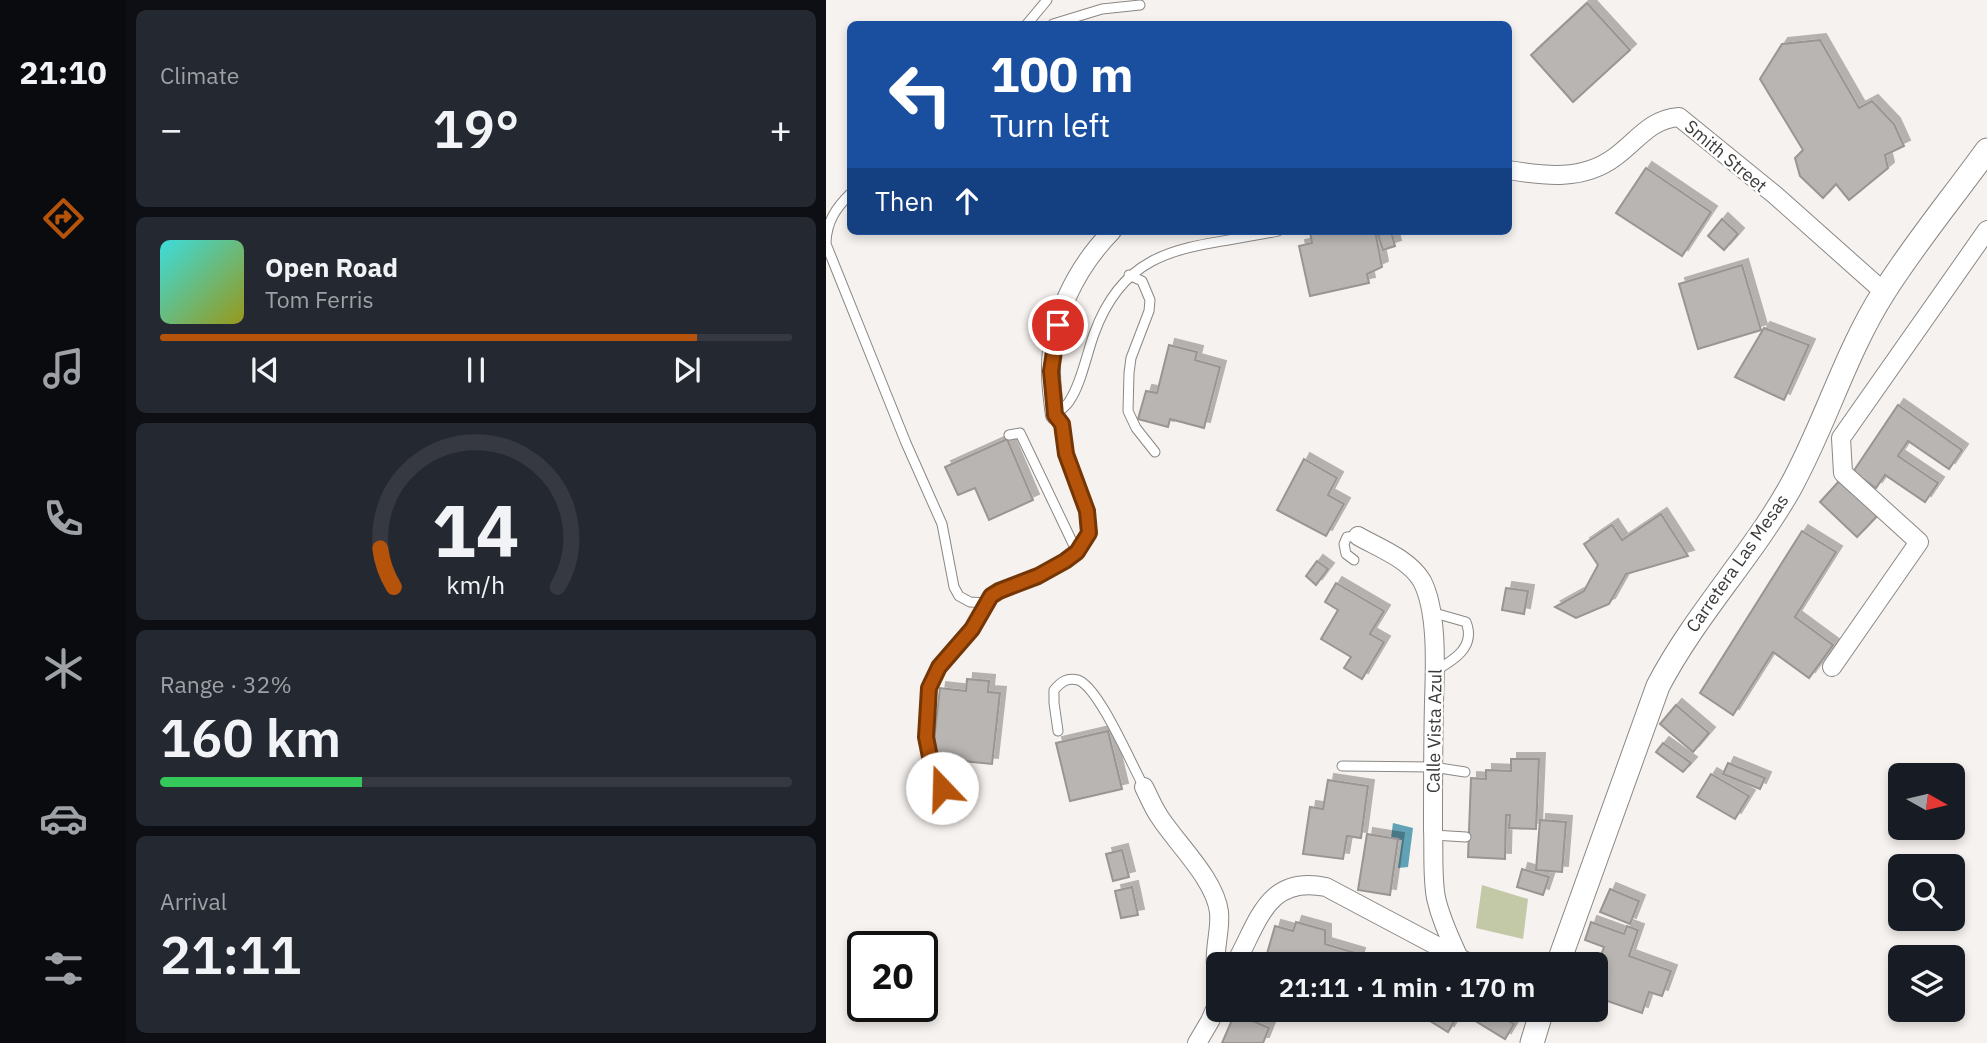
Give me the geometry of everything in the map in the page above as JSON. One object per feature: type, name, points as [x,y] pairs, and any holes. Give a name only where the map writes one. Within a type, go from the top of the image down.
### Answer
[{"type":"street","name":"Smith Street","points":[[1512,170],[1558,176],[1600,167],[1617,156],[1653,123],[1679,117],[1775,195],[1884,292]]},
{"type":"street","name":"Carretera Las Mesas","points":[[1562,952],[1658,687],[1676,650],[1768,524],[1790,487],[1861,334],[1884,292],[1987,150]]},
{"type":"street","points":[[1832,667],[1919,542],[1843,473],[1841,438],[1987,230]]},
{"type":"street","points":[[1055,415],[1051,371],[1054,341],[1062,310],[1084,263],[1108,235]]},
{"type":"street","name":"Calle Vista Azul","points":[[1357,536],[1415,571],[1427,595],[1431,612],[1435,671],[1433,835],[1436,897],[1442,922],[1460,952]]},
{"type":"street","points":[[1144,787],[1157,814],[1214,896],[1219,912],[1215,952]]},
{"type":"street","name":"Calle Vista Azul","points":[[1242,952],[1268,904],[1280,890],[1307,883],[1326,887],[1448,952]]},
{"type":"street","points":[[1201,1040],[1209,1022]]},
{"type":"street","points":[[1532,1043],[1538,1022]]},
{"type":"lane","points":[[1030,21],[1047,0]]},
{"type":"lane","points":[[1063,21],[1102,9],[1140,5]]},
{"type":"lane","points":[[826,230],[834,212],[847,197]]},
{"type":"lane","points":[[951,804],[933,772],[928,749],[926,737],[929,688],[939,667],[972,629],[986,603],[999,591],[1038,576],[1077,552],[1089,533],[1087,511],[1066,454],[1062,424],[1055,415],[1070,400],[1097,324],[1112,295],[1129,275],[1143,265],[1181,248],[1255,235]]},
{"type":"lane","points":[[826,243],[905,443],[942,524],[954,587],[959,596],[970,602],[986,603]]},
{"type":"lane","points":[[1129,275],[1142,281],[1150,300],[1149,311],[1131,358],[1128,411],[1136,428],[1155,452]]},
{"type":"lane","points":[[1009,435],[1020,433],[1077,552]]},
{"type":"lane","points":[[1354,560],[1346,554],[1344,544],[1347,537],[1357,536]]},
{"type":"lane","points":[[1431,612],[1466,622],[1471,632],[1470,640],[1453,661],[1435,671]]},
{"type":"lane","points":[[1058,731],[1054,690],[1070,678],[1079,680],[1092,691],[1115,727],[1128,759],[1144,787]]},
{"type":"lane","points":[[1342,765],[1433,767],[1465,772]]},
{"type":"lane","points":[[1433,835],[1466,837]]},
{"type":"green space","points":[[1482,885],[1528,899],[1523,939],[1476,928]]},
{"type":"water","points":[[1393,823],[1413,828],[1408,867],[1398,868],[1402,840],[1391,838]]},
{"type":"building","points":[[1587,3],[1630,50],[1573,102],[1531,55]]},
{"type":"building","points":[[1820,40],[1859,108],[1872,101],[1894,124],[1904,146],[1885,155],[1888,168],[1849,200],[1836,184],[1823,198],[1800,176],[1795,158],[1803,150],[1760,79],[1782,44]]},
{"type":"building","points":[[1646,168],[1711,212],[1682,256],[1616,213]]},
{"type":"building","points":[[1722,219],[1738,234],[1724,250],[1708,236]]},
{"type":"building","points":[[1311,235],[1376,235],[1382,267],[1367,274],[1369,283],[1310,296],[1299,246],[1312,243]]},
{"type":"building","points":[[1378,235],[1392,235],[1395,246],[1383,250]]},
{"type":"building","points":[[1742,265],[1761,330],[1698,349],[1679,284]]},
{"type":"building","points":[[1764,328],[1809,345],[1784,400],[1735,377]]},
{"type":"building","points":[[1169,345],[1197,352],[1195,360],[1220,367],[1204,428],[1170,419],[1168,427],[1138,419],[1146,391],[1157,393]]},
{"type":"building","points":[[1898,405],[1962,450],[1949,469],[1908,441],[1898,456],[1938,483],[1925,502],[1885,475],[1876,488],[1853,472]]},
{"type":"building","points":[[1007,439],[1033,500],[989,520],[975,488],[958,495],[945,467]]},
{"type":"building","points":[[1304,459],[1337,478],[1328,495],[1344,504],[1326,536],[1277,510]]},
{"type":"building","points":[[1841,479],[1879,514],[1857,537],[1820,502]]},
{"type":"building","points":[[1661,514],[1688,556],[1626,574],[1609,604],[1576,618],[1555,607],[1584,591],[1598,565],[1584,544],[1612,525],[1622,540]]},
{"type":"building","points":[[1802,531],[1836,552],[1795,617],[1833,645],[1809,678],[1773,652],[1733,715],[1700,693]]},
{"type":"building","points":[[1317,561],[1328,569],[1316,585],[1306,576]]},
{"type":"building","points":[[1336,583],[1384,611],[1370,634],[1384,642],[1362,679],[1344,668],[1351,657],[1321,639],[1338,610],[1325,602]]},
{"type":"building","points":[[1506,588],[1528,591],[1524,614],[1502,610]]},
{"type":"building","points":[[967,679],[989,681],[988,692],[1000,693],[992,764],[932,758],[940,688],[966,691]]},
{"type":"building","points":[[1676,705],[1709,733],[1693,752],[1660,724]]},
{"type":"building","points":[[1108,731],[1122,789],[1070,801],[1056,743]]},
{"type":"building","points":[[1663,743],[1691,763],[1683,772],[1656,752]]},
{"type":"building","points":[[1511,759],[1539,759],[1536,829],[1509,828],[1510,815],[1506,815],[1505,859],[1468,857],[1471,778],[1486,779],[1486,770],[1511,771]]},
{"type":"building","points":[[1728,763],[1765,778],[1760,789],[1723,774]]},
{"type":"building","points":[[1711,774],[1749,796],[1735,819],[1697,797]]},
{"type":"building","points":[[1328,780],[1368,786],[1361,838],[1347,836],[1343,859],[1303,854],[1310,807],[1323,809]]},
{"type":"building","points":[[1540,820],[1566,822],[1562,872],[1536,870]]},
{"type":"building","points":[[1367,834],[1398,839],[1390,895],[1358,890]]},
{"type":"building","points":[[1122,850],[1129,877],[1113,881],[1106,854]]},
{"type":"building","points":[[1522,869],[1549,877],[1543,895],[1517,887]]},
{"type":"building","points":[[1132,887],[1138,915],[1121,918],[1115,891]]},
{"type":"building","points":[[1610,889],[1639,901],[1630,924],[1600,912]]},
{"type":"building","points":[[1296,922],[1325,930],[1325,944],[1352,952],[1267,952],[1275,926],[1293,931]]},
{"type":"building","points":[[1591,922],[1624,934],[1627,926],[1638,930],[1629,956],[1671,971],[1662,996],[1649,992],[1642,1013],[1608,1001],[1608,952],[1602,952],[1604,947],[1585,940]]},
{"type":"building","points":[[1231,1022],[1255,1022],[1269,1028],[1263,1043],[1222,1043]]},
{"type":"building","points":[[1432,1022],[1454,1022],[1448,1032]]},
{"type":"building","points":[[1477,1022],[1514,1024],[1505,1039]]},
{"type":"route","points":[[942,788],[933,772],[926,737],[929,688],[939,667],[972,629],[976,617],[991,596],[1065,561],[1077,552],[1089,533],[1087,511],[1066,454],[1062,424],[1055,415],[1051,371],[1058,325]]}]
